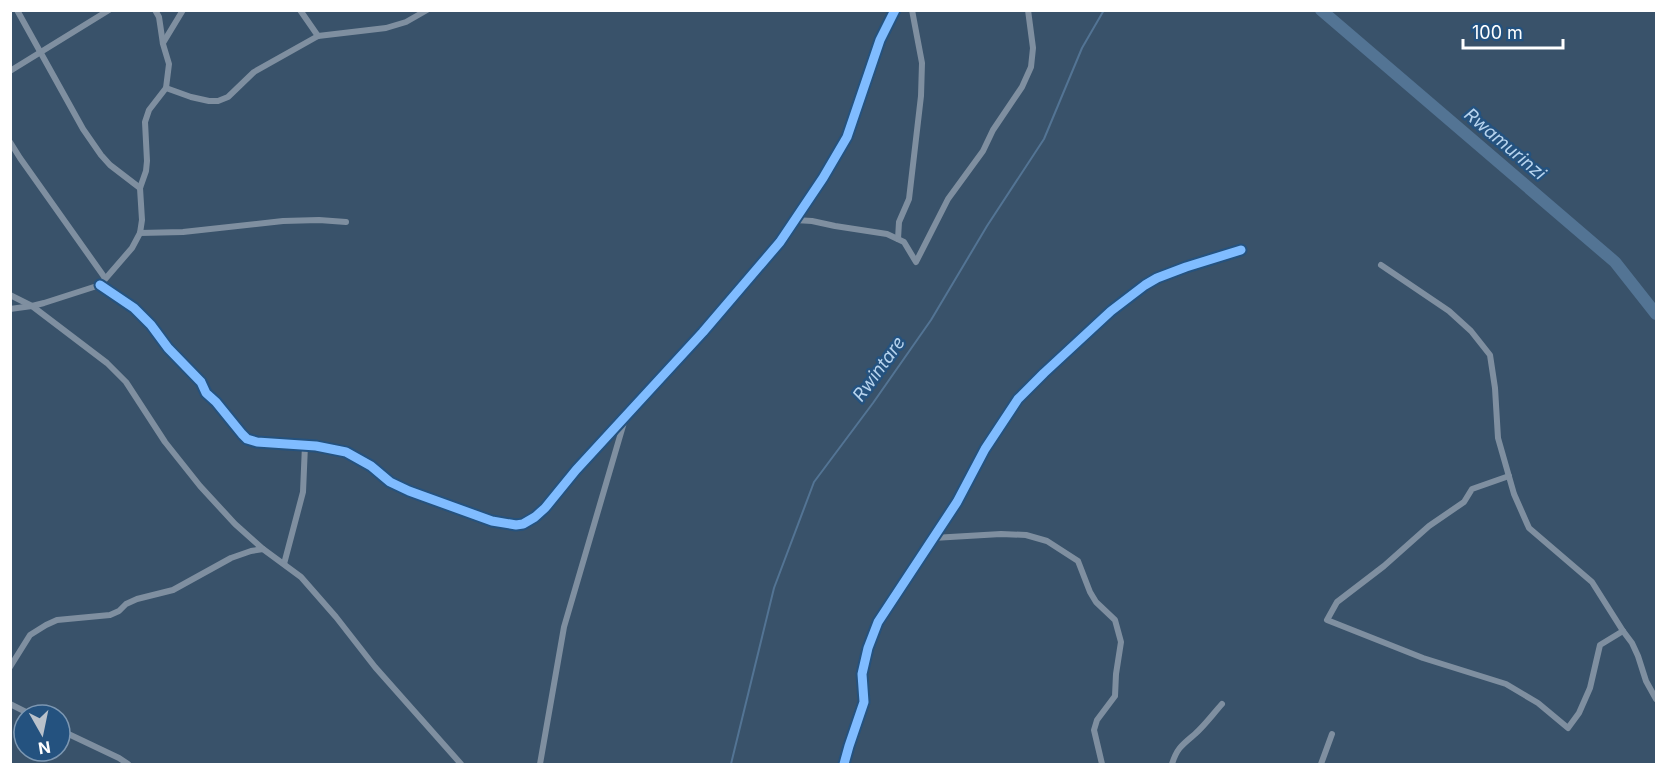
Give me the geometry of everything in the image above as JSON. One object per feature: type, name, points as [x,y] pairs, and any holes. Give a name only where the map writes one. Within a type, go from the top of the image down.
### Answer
[{"type":"street","points":[[17,10],[83,129],[110,165],[140,188]]},
{"type":"street","points":[[10,71],[109,10]]},
{"type":"street","points":[[10,309],[32,306],[100,285],[132,248],[140,233],[142,220],[140,188],[147,161],[145,122],[149,110],[165,88],[169,64],[159,17],[155,10]]},
{"type":"street","points":[[163,44],[183,10]]},
{"type":"street","points":[[300,10],[318,36]]},
{"type":"street","points":[[165,88],[191,97],[218,101],[228,97],[254,72],[318,36],[386,28],[406,22],[428,10]]},
{"type":"street","points":[[100,285],[134,308],[201,382],[206,393],[248,439],[346,452],[371,466],[390,482],[409,491],[492,521],[523,524],[545,508],[576,470],[703,332],[780,242],[823,178],[847,137],[880,40],[895,10]]},
{"type":"street","points":[[898,239],[899,222],[909,199],[921,96],[922,63],[912,10]]},
{"type":"street","points":[[795,220],[887,234],[904,242],[916,262],[948,199],[983,151],[993,130],[1022,87],[1031,67],[1034,48],[1029,10]]},
{"type":"street","points":[[10,142],[105,278]]},
{"type":"street","points":[[140,233],[183,232],[283,221],[346,222]]},
{"type":"street","points":[[844,765],[864,702],[862,674],[868,648],[878,622],[957,502],[985,449],[1018,399],[1111,311],[1145,285],[1156,278],[1186,267],[1241,250]]},
{"type":"street","points":[[1381,265],[1449,311],[1471,331],[1490,355],[1495,388],[1498,438],[1514,494],[1529,528],[1592,582],[1632,642],[1646,681],[1656,699]]},
{"type":"street","points":[[10,296],[32,306],[107,363],[126,382],[165,442],[200,486],[235,524],[263,549],[301,577],[336,617],[375,668],[461,765]]},
{"type":"street","points":[[540,765],[564,627],[627,416]]},
{"type":"street","points":[[284,564],[303,492],[305,445]]},
{"type":"street","points":[[1509,476],[1472,489],[1464,502],[1429,526],[1384,566],[1337,602],[1327,620],[1423,658],[1506,684],[1538,703],[1568,728],[1579,713],[1590,688],[1600,645],[1623,631]]},
{"type":"street","points":[[933,538],[1001,534],[1026,535],[1047,541],[1078,561],[1096,602],[1115,620],[1121,642],[1115,696],[1095,724],[1094,730],[1102,765]]},
{"type":"street","points":[[10,667],[30,635],[46,625],[57,620],[110,615],[137,599],[173,590],[231,558],[263,549]]},
{"type":"street","points":[[1172,765],[1176,752],[1185,741],[1195,734],[1222,704]]},
{"type":"street","points":[[1321,765],[1332,734]]},
{"type":"street","points":[[72,736],[119,758],[128,765]]},
{"type":"waterway","name":"Rwintare","points":[[731,764],[774,588],[814,482],[931,320],[987,226],[1044,139],[1082,48],[1104,10]]},
{"type":"waterway","name":"Rwamurinzi","points":[[1321,10],[1615,262],[1656,314]]},
{"type":"cycle path","points":[[100,285],[134,308],[151,325],[168,348],[201,382],[206,393],[247,439],[257,442],[316,446],[346,452],[371,466],[390,482],[409,491],[492,521],[523,524],[545,508],[576,470],[703,332],[780,242],[823,178],[847,137],[880,40],[895,10]]},
{"type":"cycle path","points":[[844,764],[864,702],[862,674],[868,648],[878,622],[957,502],[985,449],[1018,399],[1111,311],[1145,285],[1186,267],[1241,250]]}]
